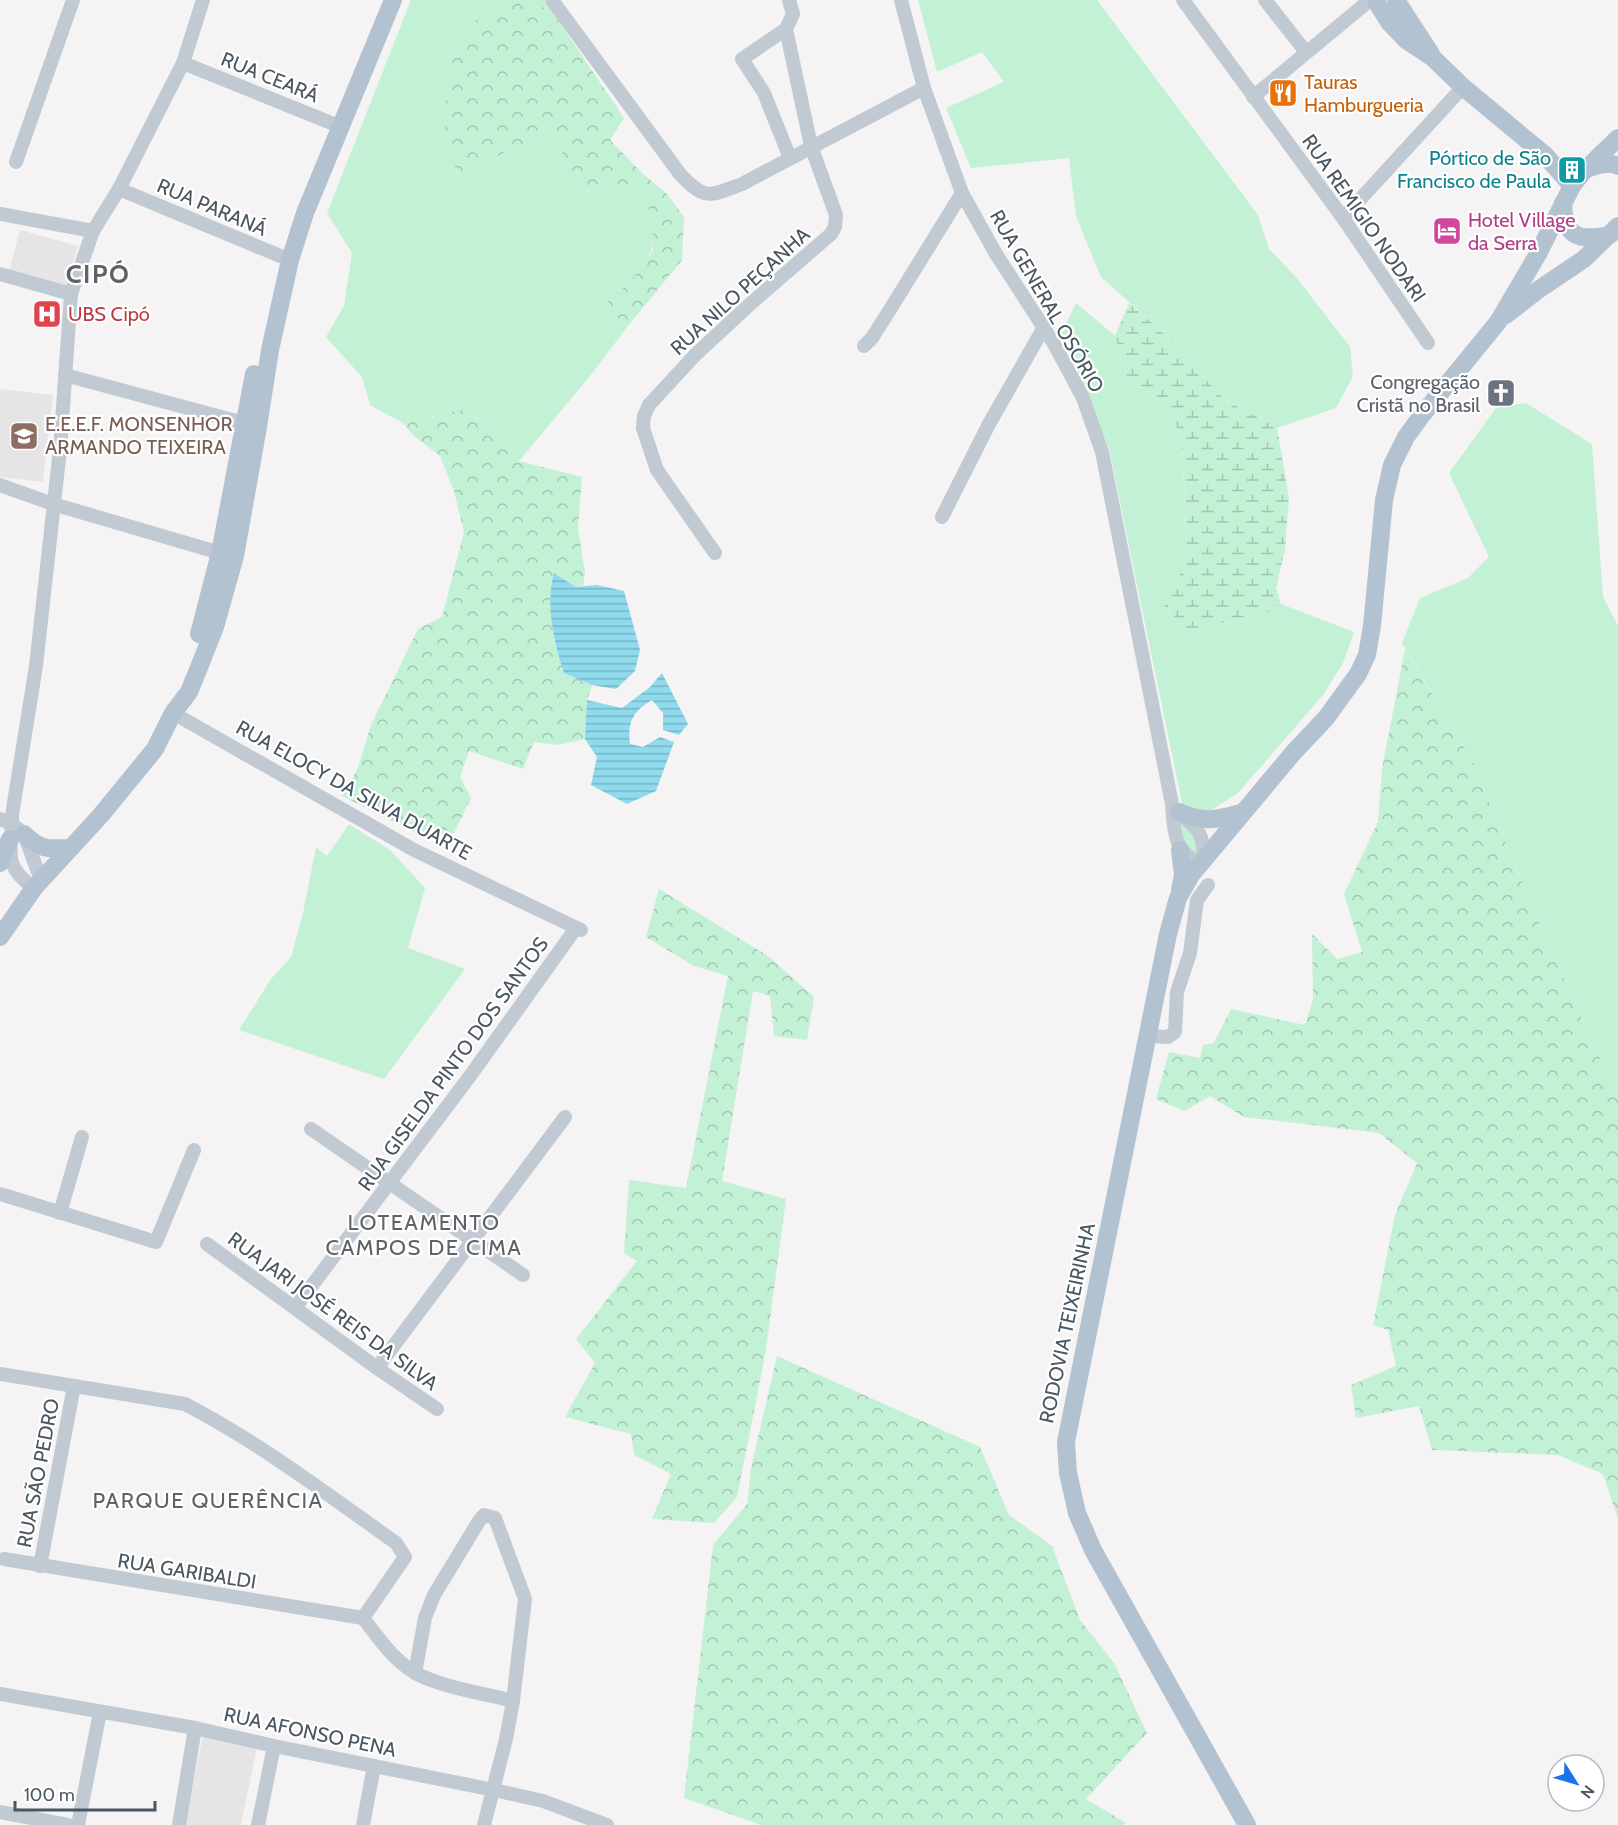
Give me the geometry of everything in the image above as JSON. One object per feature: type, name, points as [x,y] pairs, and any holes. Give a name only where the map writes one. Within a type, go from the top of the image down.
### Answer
[{"type":"main road","points":[[0,937],[19,907],[38,884],[129,783],[154,749],[189,692],[198,670],[214,627],[252,425],[270,350],[284,258],[305,213],[380,0]]},
{"type":"main road","points":[[336,124],[393,0]]},
{"type":"main road","points":[[1396,0],[1433,58]]},
{"type":"main road","points":[[1376,1],[1389,22],[1406,40],[1433,58],[1463,87],[1545,155],[1582,175],[1614,164],[1618,166]]},
{"type":"main road","points":[[1498,322],[1538,254],[1563,203],[1582,175],[1618,138]]},
{"type":"main road","points":[[1563,203],[1564,217],[1568,227],[1575,234],[1583,238],[1615,230]]},
{"type":"main road","points":[[1498,322],[1538,290],[1584,259],[1615,230]]},
{"type":"main road","name":"RODOVIA TEIXEIRINHA","points":[[1247,1825],[1093,1550],[1077,1513],[1068,1473],[1066,1442],[1070,1414],[1089,1330],[1167,934],[1177,901],[1202,860],[1326,718],[1358,674],[1367,655],[1372,626],[1384,500],[1392,465],[1406,437],[1422,415],[1498,322]]},
{"type":"main road","points":[[1175,808],[1204,820],[1216,820],[1241,813]]},
{"type":"main road","points":[[0,863],[11,829],[36,846],[50,849],[70,848]]},
{"type":"main road","points":[[1177,901],[1183,875],[1180,850]]},
{"type":"main road","points":[[0,907],[10,909],[19,907]]},
{"type":"street","points":[[16,162],[73,0]]},
{"type":"street","points":[[38,884],[19,875],[10,858],[11,829],[36,666],[60,449],[71,294],[93,231],[119,189],[183,63],[203,0]]},
{"type":"street","points":[[552,0],[680,174],[695,190],[711,194],[742,184],[924,88]]},
{"type":"street","name":"RUA NILO PEÇANHA","points":[[715,553],[657,470],[643,428],[644,416],[649,405],[696,355],[749,305],[831,234],[835,227],[836,215],[811,146],[786,29],[793,14],[789,0]]},
{"type":"street","name":"RUA GENERAL OSÓRIO","points":[[901,0],[924,88],[962,193],[996,254],[1053,342],[1083,398],[1102,452],[1175,808],[1173,821],[1180,850]]},
{"type":"street","name":"RUA REMIGIO NODARI","points":[[1183,0],[1342,218],[1428,343]]},
{"type":"street","points":[[1265,0],[1306,52]]},
{"type":"street","points":[[1253,97],[1306,52],[1376,1]]},
{"type":"street","points":[[786,29],[742,58],[764,93],[790,158]]},
{"type":"street","name":"RUA CEARÁ","points":[[183,63],[336,124]]},
{"type":"street","points":[[1342,218],[1463,87]]},
{"type":"street","name":"RUA PARANÁ","points":[[119,189],[284,258]]},
{"type":"street","points":[[864,346],[872,338],[962,193]]},
{"type":"street","points":[[0,214],[93,231]]},
{"type":"street","points":[[0,274],[71,294]]},
{"type":"street","points":[[942,517],[989,424],[1043,329]]},
{"type":"street","points":[[65,375],[252,425]]},
{"type":"street","points":[[0,485],[53,504],[227,555]]},
{"type":"street","name":"RUA ELOCY DA SILVA DUARTE","points":[[174,713],[414,850],[579,929]]},
{"type":"street","points":[[1175,808],[1201,832],[1204,839],[1202,860],[1190,859],[1180,850]]},
{"type":"street","points":[[11,829],[38,884]]},
{"type":"street","points":[[1148,1035],[1168,1037],[1175,1032],[1177,992],[1190,953],[1197,900],[1208,885]]},
{"type":"street","points":[[1177,901],[1196,914]]},
{"type":"street","name":"RUA GISELDA PINTO DOS SANTOS","points":[[296,1308],[579,929]]},
{"type":"street","points":[[1156,992],[1177,992]]},
{"type":"street","points":[[377,1368],[565,1117]]},
{"type":"street","points":[[311,1129],[523,1275]]},
{"type":"street","points":[[60,1213],[82,1137]]},
{"type":"street","points":[[0,1194],[156,1242],[194,1150]]},
{"type":"street","name":"RUA JARI JOSÉ REIS DA SILVA","points":[[207,1244],[437,1409]]},
{"type":"street","points":[[0,1374],[185,1404],[274,1456],[396,1543],[405,1557],[363,1618],[394,1656],[415,1673],[513,1701]]},
{"type":"street","name":"RUA SÃO PEDRO","points":[[40,1566],[74,1386]]},
{"type":"street","points":[[415,1673],[425,1618],[434,1595],[479,1521],[484,1515],[495,1518],[525,1599],[513,1701],[484,1825]]},
{"type":"street","name":"RUA GARIBALDI","points":[[4,1559],[363,1618]]},
{"type":"street","name":"RUA AFONSO PENA","points":[[0,1694],[195,1728],[494,1790],[543,1802],[607,1825]]},
{"type":"street","points":[[78,1825],[100,1712]]},
{"type":"street","points":[[179,1825],[195,1728]]},
{"type":"street","points":[[258,1825],[274,1746]]},
{"type":"street","points":[[363,1825],[375,1766]]},
{"type":"street","points":[[0,1812],[68,1825]]},
{"type":"shaded area","points":[[20,230],[78,246],[66,287],[9,272]]},
{"type":"shaded area","name":"E.E.E.F. MONSENHOR ARMANDO TEIXEIRA","points":[[0,389],[53,395],[43,482],[0,477]]},
{"type":"shaded area","points":[[203,1736],[257,1747],[241,1825],[184,1825]]},
{"type":"green space","points":[[411,0],[544,0],[552,11],[460,180],[500,155],[543,136],[561,146],[568,178],[588,191],[613,185],[640,185],[653,221],[654,235],[648,259],[641,270],[603,306],[628,326],[590,376],[519,461],[492,427],[462,410],[403,423],[370,405],[362,377],[326,337],[344,306],[352,253],[327,213]]},
{"type":"green space","points":[[918,0],[1097,0],[1258,215],[1269,249],[1296,277],[1350,347],[1353,376],[1336,408],[1277,428],[1224,399],[1160,330],[1101,277],[1076,216],[1069,158],[971,168],[946,108],[1004,82],[982,52],[937,72]]},
{"type":"green space","points":[[528,1],[552,11],[624,118],[610,140],[643,174],[667,194],[684,217],[682,260],[628,326],[603,306],[631,281],[653,251],[653,222],[640,185],[613,185],[589,191],[568,178],[561,146],[543,136],[500,155],[460,180],[447,144],[444,114],[451,63],[482,11]]},
{"type":"green space","points":[[1076,303],[1115,336],[1128,380],[1153,394],[1182,435],[1187,560],[1164,607],[1188,630],[1221,623],[1252,621],[1281,604],[1354,632],[1343,663],[1323,695],[1238,793],[1210,811],[1183,808],[1109,449],[1062,333]]},
{"type":"green space","points":[[1129,303],[1160,330],[1224,399],[1277,428],[1289,498],[1285,549],[1276,588],[1281,604],[1252,621],[1221,623],[1187,630],[1164,606],[1187,560],[1182,435],[1154,395],[1128,380],[1115,336]]},
{"type":"green space","points":[[1526,403],[1592,444],[1603,597],[1618,626],[1618,1099],[1534,911],[1472,760],[1402,643],[1420,598],[1468,578],[1489,557],[1449,473],[1496,408]]},
{"type":"green space","points":[[462,410],[492,427],[519,461],[582,477],[578,528],[585,573],[583,586],[576,587],[554,573],[551,597],[553,623],[564,673],[592,685],[587,700],[585,739],[558,745],[534,742],[523,769],[469,751],[460,777],[471,798],[454,833],[424,837],[342,796],[358,768],[371,725],[418,629],[442,617],[464,532],[454,491],[440,456],[414,436],[403,423]]},
{"type":"green space","points":[[1405,649],[1472,760],[1534,911],[1618,1099],[1618,1519],[1603,1474],[1558,1455],[1432,1450],[1419,1406],[1356,1418],[1351,1385],[1396,1366],[1388,1330],[1373,1325],[1395,1215],[1417,1163],[1379,1133],[1244,1117],[1210,1096],[1184,1111],[1156,1099],[1169,1052],[1200,1058],[1203,1045],[1214,1043],[1231,1009],[1305,1025],[1313,999],[1312,934],[1337,959],[1362,952],[1344,894],[1378,822],[1382,769]]},
{"type":"green space","points":[[1180,819],[1194,832],[1196,853],[1193,853],[1185,841]]},
{"type":"green space","points":[[349,824],[390,850],[425,888],[408,948],[465,969],[384,1079],[239,1030],[271,979],[291,957],[303,913],[316,847],[327,856]]},
{"type":"green space","points":[[659,889],[768,956],[814,997],[807,1040],[774,1036],[770,996],[753,991],[722,1181],[786,1199],[766,1350],[737,1497],[714,1523],[652,1519],[671,1474],[634,1455],[631,1434],[565,1417],[595,1363],[576,1339],[637,1261],[624,1253],[629,1180],[686,1188],[728,976],[694,966],[646,937]]},
{"type":"green space","points":[[777,1356],[980,1447],[1009,1515],[1052,1546],[1080,1620],[1114,1663],[1147,1733],[1086,1799],[1126,1823],[1124,1825],[761,1825],[684,1798],[713,1545],[747,1504],[751,1468]]},
{"type":"water","points":[[554,573],[576,587],[597,585],[624,591],[640,650],[635,671],[616,689],[592,685],[564,673],[554,636],[551,610],[551,585]]},
{"type":"water","points":[[662,673],[688,724],[679,735],[663,730],[663,713],[652,700],[636,713],[631,723],[630,744],[643,747],[660,737],[674,742],[656,791],[627,804],[591,785],[597,757],[585,739],[587,700],[622,708],[650,687]]},
{"type":"place","name":"Tauras Hamburgueria","points":[[1283,93]]},
{"type":"place","name":"Pórtico de São Francisco de Paula","points":[[1572,170]]},
{"type":"place","name":"Hotel Village da Serra","points":[[1447,231]]},
{"type":"place","name":"UBS Cipó","points":[[47,314]]},
{"type":"place","name":"Congregação Cristã no Brasil","points":[[1501,393]]},
{"type":"place","name":"E.E.E.F. MONSENHOR ARMANDO TEIXEIRA","points":[[24,436]]},
{"type":"district","name":"CIPÓ","points":[[98,274]]},
{"type":"district","name":"LOTEAMENTO CAMPOS DE CIMA","points":[[424,1234]]},
{"type":"district","name":"PARQUE QUERÊNCIA","points":[[208,1500]]}]
